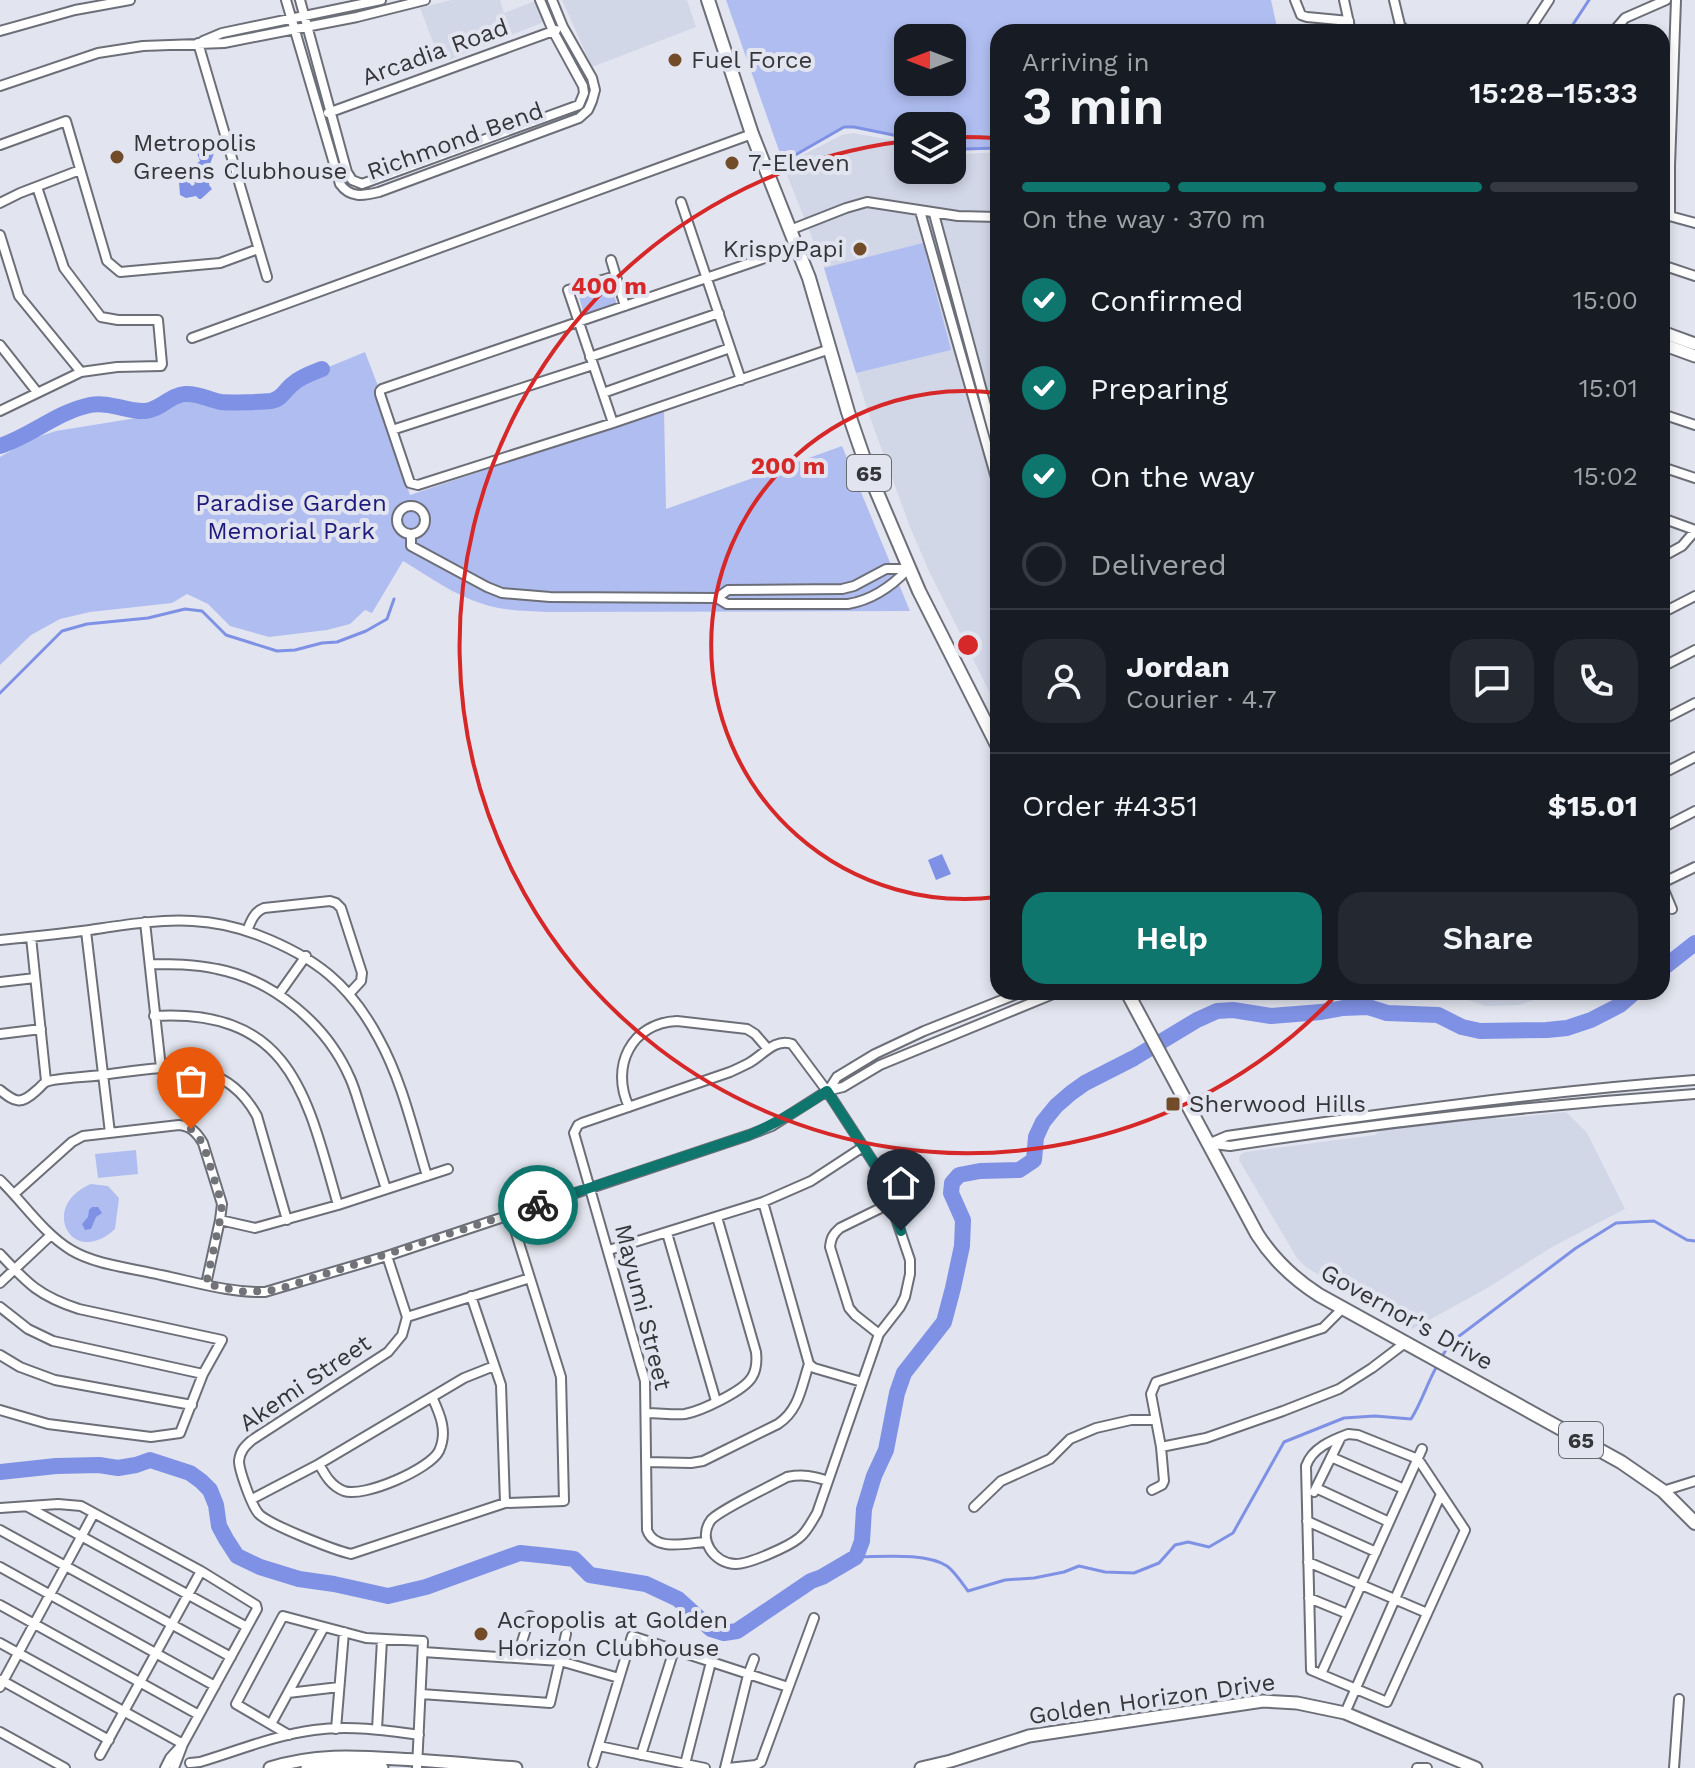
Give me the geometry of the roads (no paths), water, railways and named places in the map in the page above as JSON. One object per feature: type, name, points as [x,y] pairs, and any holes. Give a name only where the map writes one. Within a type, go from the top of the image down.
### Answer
[{"type":"main road","name":"65","points":[[708,0],[752,134],[809,278],[863,458],[908,569],[944,643],[990,722]]},
{"type":"main road","name":"Governor's Drive","points":[[1131,1000],[1244,1211],[1270,1253],[1299,1282],[1342,1309],[1610,1455],[1663,1491],[1695,1523]]},
{"type":"street","points":[[0,31],[75,10],[130,0]]},
{"type":"street","name":"Richmond Bend","points":[[286,0],[342,187],[358,195],[379,192],[579,118],[588,110],[595,90],[592,78],[563,27],[552,0]]},
{"type":"street","name":"Richmond Bend","points":[[300,0],[347,172],[352,180],[362,184],[579,105],[584,93],[583,86],[540,0]]},
{"type":"street","points":[[198,43],[222,33],[381,0]]},
{"type":"street","points":[[0,86],[98,53],[143,46],[224,43],[425,0]]},
{"type":"street","points":[[1295,0],[1301,15],[1349,21]]},
{"type":"street","points":[[1344,0],[1350,24]]},
{"type":"street","points":[[1394,0],[1400,24]]},
{"type":"street","points":[[1533,24],[1549,0]]},
{"type":"street","points":[[1620,24],[1625,18],[1666,0]]},
{"type":"street","points":[[1670,98],[1676,0]]},
{"type":"street","name":"Arcadia Road","points":[[320,116],[563,27]]},
{"type":"street","points":[[198,43],[267,277]]},
{"type":"street","points":[[0,145],[66,121],[107,261],[120,272],[220,263],[258,249]]},
{"type":"street","points":[[192,338],[752,134]]},
{"type":"street","points":[[0,203],[80,170]]},
{"type":"street","points":[[0,411],[81,372],[162,364],[158,320],[107,319],[90,305],[64,268],[37,187]]},
{"type":"street","points":[[681,202],[741,380]]},
{"type":"street","points":[[790,230],[861,203],[872,202],[934,214],[990,217]]},
{"type":"street","points":[[920,211],[990,458]]},
{"type":"street","points":[[934,214],[990,419]]},
{"type":"street","points":[[1670,216],[1695,223]]},
{"type":"street","points":[[0,235],[3,254],[21,299],[81,372]]},
{"type":"street","points":[[797,247],[382,389],[380,394],[410,483],[414,486],[613,423],[830,349]]},
{"type":"street","points":[[611,260],[625,306]]},
{"type":"street","points":[[1670,268],[1695,276]]},
{"type":"street","points":[[613,423],[568,290],[616,276]]},
{"type":"street","points":[[392,430],[592,361],[719,313]]},
{"type":"street","points":[[1670,335],[1695,344]]},
{"type":"street","points":[[0,345],[37,392]]},
{"type":"street","points":[[1670,347],[1695,356]]},
{"type":"street","points":[[603,393],[730,348]]},
{"type":"street","points":[[976,410],[990,406]]},
{"type":"street","points":[[1670,417],[1695,425]]},
{"type":"street","points":[[1670,470],[1695,478]]},
{"type":"street","points":[[1670,521],[1695,530],[1682,546],[1670,553]]},
{"type":"street","points":[[411,534],[411,546],[487,587],[502,593],[550,597],[717,598],[727,604],[848,604],[892,585],[908,569]]},
{"type":"street","points":[[717,598],[728,590],[845,589],[886,569],[908,569]]},
{"type":"street","points":[[1670,609],[1695,596]]},
{"type":"street","points":[[1670,663],[1695,650]]},
{"type":"street","points":[[1670,716],[1695,703]]},
{"type":"street","points":[[1670,770],[1695,757]]},
{"type":"street","points":[[1670,824],[1695,811]]},
{"type":"street","points":[[1670,880],[1695,867]]},
{"type":"street","points":[[247,931],[254,915],[264,908],[330,901],[336,903],[341,908],[361,967],[361,981],[349,994]]},
{"type":"street","points":[[1670,904],[1672,909]]},
{"type":"street","points":[[0,940],[145,922],[201,921],[247,931],[306,956],[349,994],[380,1039],[394,1070],[427,1176]]},
{"type":"street","points":[[145,922],[161,1068]]},
{"type":"street","points":[[86,931],[110,1133]]},
{"type":"street","points":[[31,937],[46,1081]]},
{"type":"street","points":[[279,994],[306,956]]},
{"type":"street","points":[[150,964],[185,964],[220,969],[256,982],[279,994],[313,1024],[334,1049],[350,1078],[386,1189]]},
{"type":"street","points":[[0,982],[35,978]]},
{"type":"street","points":[[827,1091],[837,1077],[875,1054],[1002,1000]]},
{"type":"street","points":[[0,1180],[51,1235],[69,1249],[89,1258],[245,1292],[265,1292],[387,1256],[761,1130],[827,1091],[843,1087],[880,1065],[1038,1000]]},
{"type":"street","points":[[154,1016],[181,1014],[226,1023],[247,1032],[281,1058],[301,1090],[314,1120],[338,1205]]},
{"type":"street","points":[[768,1049],[747,1029],[667,1021],[651,1026],[629,1048],[621,1084],[629,1107],[730,1072],[787,1041],[827,1091],[881,1174],[910,1260],[910,1274],[900,1307],[879,1334],[817,1513],[800,1538],[762,1557],[732,1564],[723,1561],[707,1547],[708,1526],[716,1515],[787,1477],[811,1476],[828,1481]]},
{"type":"street","points":[[0,1034],[41,1029]]},
{"type":"street","points":[[0,1090],[19,1101],[27,1099],[46,1081],[185,1067],[217,1076],[249,1102],[262,1132],[287,1220]]},
{"type":"street","points":[[1208,1144],[1227,1136],[1373,1115],[1695,1080]]},
{"type":"street","points":[[1208,1144],[1230,1146],[1374,1125],[1695,1094]]},
{"type":"street","name":"Mayumi Street","points":[[629,1107],[582,1123],[576,1128],[575,1136],[645,1381],[647,1530],[649,1536],[661,1544],[705,1542]]},
{"type":"street","points":[[14,1194],[72,1142],[83,1136],[179,1125],[191,1129],[203,1143],[222,1204],[206,1284]]},
{"type":"street","points":[[609,1250],[763,1202],[811,1181],[863,1147]]},
{"type":"street","points":[[220,1220],[255,1228],[448,1169]]},
{"type":"street","points":[[647,1462],[703,1461],[778,1424],[794,1409],[809,1364],[763,1202]]},
{"type":"street","points":[[879,1334],[849,1308],[830,1247],[833,1234],[840,1228],[891,1203]]},
{"type":"street","points":[[387,1256],[407,1317],[530,1278],[510,1214]]},
{"type":"street","points":[[647,1413],[688,1413],[742,1388],[751,1380],[756,1368],[756,1352],[717,1217]]},
{"type":"street","points":[[667,1233],[716,1401]]},
{"type":"street","points":[[0,1283],[51,1235]]},
{"type":"street","points":[[0,1254],[31,1286],[69,1306],[222,1340],[203,1374],[180,1433],[151,1437],[48,1424],[0,1410]]},
{"type":"street","name":"Akemi Street","points":[[407,1317],[402,1335],[388,1352],[243,1448],[239,1461],[241,1471],[257,1512],[268,1520],[337,1551],[351,1554],[505,1503],[564,1501],[561,1377],[530,1278]]},
{"type":"street","points":[[471,1296],[501,1385],[505,1503]]},
{"type":"street","points":[[0,1307],[28,1329],[53,1341],[203,1374]]},
{"type":"street","points":[[1152,1490],[1164,1481],[1151,1394],[1156,1382],[1323,1328],[1342,1309]]},
{"type":"street","points":[[1161,1447],[1206,1438],[1339,1389],[1410,1346]]},
{"type":"street","points":[[0,1355],[20,1367],[55,1380],[192,1405]]},
{"type":"street","points":[[809,1364],[862,1382]]},
{"type":"street","points":[[252,1499],[319,1464],[464,1378],[494,1366]]},
{"type":"street","points":[[319,1464],[329,1481],[344,1491],[357,1492],[370,1490],[425,1466],[439,1452],[443,1436],[442,1418],[432,1397]]},
{"type":"street","points":[[974,1507],[1001,1481],[1050,1459],[1070,1439],[1096,1428],[1131,1420],[1156,1420]]},
{"type":"street","points":[[1348,1434],[1358,1435],[1418,1459],[1465,1530],[1387,1702],[1311,1670],[1306,1466],[1314,1452],[1348,1434]]},
{"type":"street","points":[[1307,1507],[1341,1437]]},
{"type":"street","points":[[1321,1674],[1422,1449]]},
{"type":"street","points":[[1331,1457],[1404,1489]]},
{"type":"street","points":[[1663,1491],[1695,1481]]},
{"type":"street","points":[[1316,1488],[1389,1522]]},
{"type":"street","points":[[1345,1713],[1441,1494]]},
{"type":"street","points":[[0,1508],[81,1506],[201,1571],[256,1605],[257,1609],[183,1744],[174,1768]]},
{"type":"street","points":[[28,1507],[247,1627]]},
{"type":"street","points":[[94,1513],[1,1683],[109,1740]]},
{"type":"street","points":[[1307,1521],[1376,1552]]},
{"type":"street","points":[[0,1530],[231,1657]]},
{"type":"street","points":[[1308,1562],[1427,1613]]},
{"type":"street","points":[[0,1567],[215,1686]]},
{"type":"street","points":[[100,1755],[201,1571]]},
{"type":"street","points":[[1309,1598],[1348,1614]]},
{"type":"street","points":[[0,1605],[199,1715]]},
{"type":"street","points":[[289,1735],[236,1704],[283,1616],[366,1638],[423,1641],[417,1764]]},
{"type":"street","points":[[517,1658],[530,1616]]},
{"type":"street","points":[[754,1659],[726,1768],[761,1762],[814,1618]]},
{"type":"street","points":[[271,1724],[324,1627]]},
{"type":"street","points":[[336,1729],[344,1632]]},
{"type":"street","points":[[421,1694],[550,1703],[566,1634]]},
{"type":"street","points":[[593,1764],[632,1636],[788,1687]]},
{"type":"street","points":[[377,1729],[382,1640]]},
{"type":"street","points":[[0,1643],[183,1744]]},
{"type":"street","points":[[641,1755],[674,1650]]},
{"type":"street","points":[[423,1652],[560,1661],[619,1678]]},
{"type":"street","points":[[685,1764],[711,1662]]},
{"type":"street","points":[[288,1693],[339,1687]]},
{"type":"street","points":[[1674,1768],[1679,1699]]},
{"type":"street","name":"Golden Horizon Drive","points":[[921,1768],[1029,1736],[1263,1701],[1297,1703],[1345,1713],[1467,1766]]},
{"type":"street","points":[[190,1763],[314,1729],[377,1729],[419,1735]]},
{"type":"street","points":[[0,1732],[65,1768]]},
{"type":"street","points":[[165,1768],[183,1744]]},
{"type":"street","points":[[599,1746],[705,1768]]},
{"type":"street","points":[[320,1764],[349,1756],[417,1764],[516,1768]]},
{"type":"street","points":[[270,1768],[297,1760],[382,1768]]},
{"type":"street","points":[[1417,1768],[1427,1768]]},
{"type":"water","points":[[204,147],[214,153],[207,173],[212,189],[201,199],[196,196],[186,198],[180,195],[179,182],[186,179],[192,186],[195,184],[191,175],[200,161],[197,153]]},
{"type":"water","points":[[942,854],[951,874],[936,880],[928,860]]},
{"type":"water","points":[[92,1207],[98,1207],[102,1213],[96,1217],[91,1229],[85,1230],[82,1224]]},
{"type":"waterway","points":[[1573,24],[1589,0]]},
{"type":"waterway","points":[[783,162],[844,127],[894,135]]},
{"type":"waterway","points":[[966,149],[990,148]]},
{"type":"waterway","points":[[0,446],[66,413],[90,405],[104,404],[145,411],[185,394],[221,402],[271,401],[300,378],[322,369]]},
{"type":"waterway","points":[[0,693],[62,631],[87,624],[148,618],[185,609],[202,611],[226,635],[277,651],[295,650],[337,642],[366,631],[387,619],[394,599]]},
{"type":"waterway","points":[[1670,963],[1695,943]]},
{"type":"waterway","points":[[0,1472],[56,1466],[118,1468],[150,1460],[190,1473],[210,1490],[219,1526],[237,1556],[299,1579],[388,1596],[426,1587],[520,1553],[549,1556],[574,1559],[590,1575],[646,1584],[678,1599],[711,1629],[724,1633],[737,1631],[811,1581],[856,1557],[862,1541],[864,1509],[886,1450],[904,1373],[944,1322],[953,1288],[962,1246],[963,1220],[951,1193],[952,1183],[959,1175],[1019,1170],[1034,1160],[1036,1137],[1043,1122],[1056,1106],[1085,1083],[1217,1011],[1233,1010],[1271,1016],[1368,1007],[1387,1013],[1438,1015],[1462,1027],[1480,1031],[1547,1030],[1567,1028],[1591,1020],[1626,1000]]},
{"type":"waterway","points":[[1440,1360],[1450,1343],[1576,1248],[1616,1223],[1654,1221],[1687,1240],[1695,1241]]},
{"type":"waterway","points":[[856,1557],[903,1556],[938,1562],[950,1568],[968,1591],[1005,1580],[1034,1578],[1079,1566],[1105,1572],[1134,1573],[1159,1563],[1175,1545],[1188,1542],[1209,1547],[1233,1533],[1284,1442],[1344,1418],[1375,1416],[1411,1419],[1437,1366]]},
{"type":"place","name":"Fuel Force","points":[[675,60]]},
{"type":"place","name":"Metropolis Greens Clubhouse","points":[[117,157]]},
{"type":"place","name":"7-Eleven","points":[[732,163]]},
{"type":"place","name":"KrispyPapi","points":[[860,249]]},
{"type":"place","name":"Sherwood Hills","points":[[1173,1104]]},
{"type":"place","name":"Acropolis at Golden Horizon Clubhouse","points":[[481,1634]]},
{"type":"park label","name":"Paradise Garden Memorial Park","points":[[291,517]]}]
